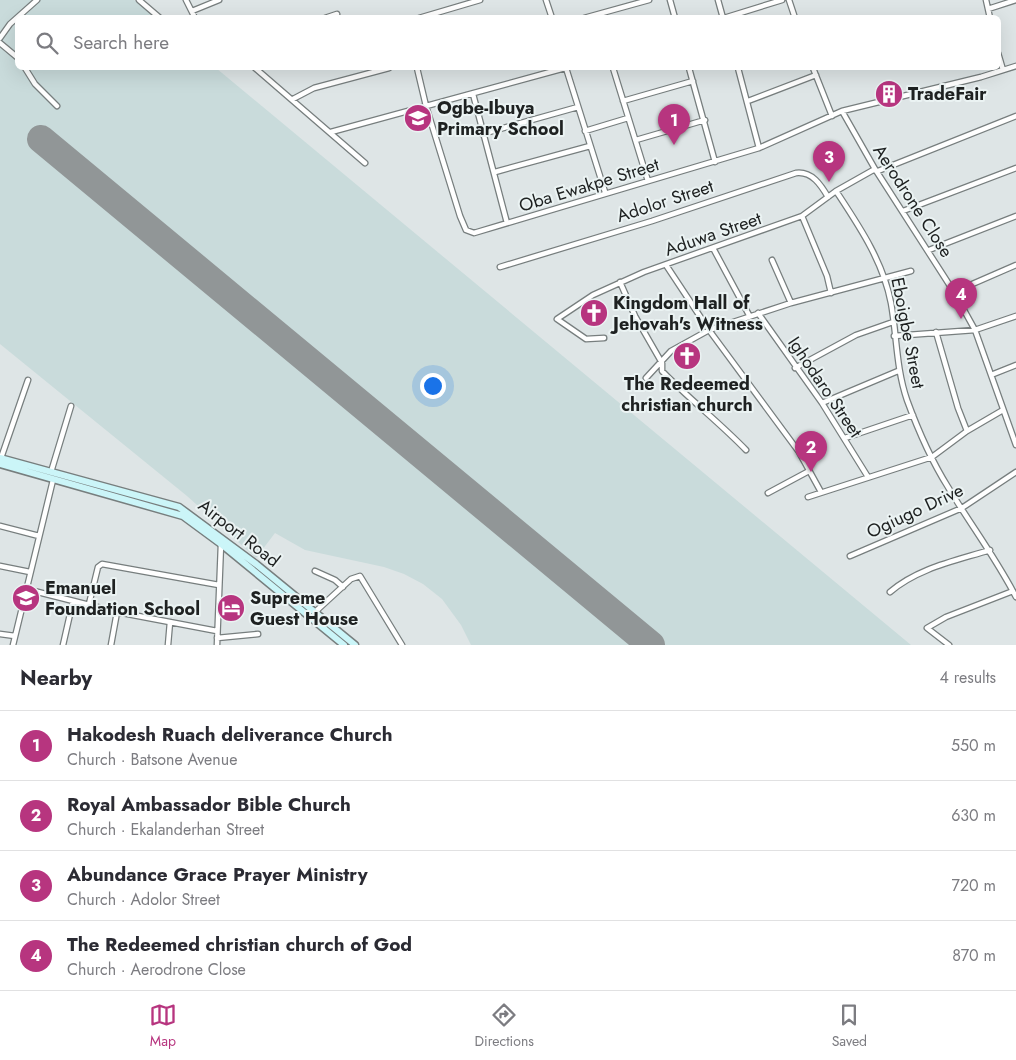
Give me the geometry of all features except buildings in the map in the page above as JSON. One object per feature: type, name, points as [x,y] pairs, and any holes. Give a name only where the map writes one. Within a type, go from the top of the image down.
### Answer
[{"type":"main road","name":"Airport Road","points":[[0,460],[179,507],[196,518],[289,595],[344,645]]},
{"type":"main road","name":"Airport Road","points":[[0,460],[54,480],[174,512],[191,521],[289,595],[315,612],[355,645]]},
{"type":"street","points":[[20,15],[38,0]]},
{"type":"street","points":[[139,0],[156,15]]},
{"type":"street","points":[[186,0],[194,15]]},
{"type":"street","points":[[192,11],[219,0]]},
{"type":"street","points":[[429,15],[480,0]]},
{"type":"street","points":[[546,0],[551,15]]},
{"type":"street","points":[[595,15],[649,0]]},
{"type":"street","points":[[670,0],[674,15]]},
{"type":"street","points":[[718,0],[722,15]]},
{"type":"street","points":[[732,15],[766,3],[782,0]]},
{"type":"street","points":[[789,0],[794,15]]},
{"type":"street","points":[[986,0],[989,15]]},
{"type":"street","points":[[988,9],[1016,0]]},
{"type":"street","points":[[0,38],[15,20]]},
{"type":"street","points":[[0,43],[15,56]]},
{"type":"street","points":[[1001,66],[1002,70]]},
{"type":"street","name":"Oba Ewakpe Street","points":[[426,106],[466,230],[474,233],[606,192],[759,148],[842,111],[1016,66]]},
{"type":"street","points":[[26,70],[35,84],[57,106]]},
{"type":"street","points":[[258,70],[293,98],[365,164]]},
{"type":"street","points":[[293,98],[314,88],[382,70]]},
{"type":"street","points":[[417,70],[426,106]]},
{"type":"street","points":[[331,132],[559,70]]},
{"type":"street","points":[[567,70],[606,192]]},
{"type":"street","points":[[614,70],[648,181]]},
{"type":"street","points":[[690,70],[715,162]]},
{"type":"street","points":[[739,70],[759,148]]},
{"type":"street","points":[[814,70],[832,116]]},
{"type":"street","points":[[748,101],[816,75]]},
{"type":"street","points":[[622,101],[693,81]]},
{"type":"street","points":[[473,94],[507,223]]},
{"type":"street","points":[[482,134],[537,117],[578,108]]},
{"type":"street","name":"Aerodrone Close","points":[[842,111],[876,170],[954,292],[975,330],[1016,444]]},
{"type":"street","name":"Aduwa Street","points":[[604,338],[586,339],[557,320],[593,295],[620,282],[802,216],[836,192],[876,170],[1016,116]]},
{"type":"street","points":[[585,131],[628,118]]},
{"type":"street","points":[[636,140],[704,120]]},
{"type":"street","points":[[495,172],[590,146]]},
{"type":"street","points":[[903,211],[1016,168]]},
{"type":"street","name":"Adolor Street","points":[[500,267],[652,221],[796,173],[802,172],[811,176],[822,186],[828,198]]},
{"type":"street","name":"Eboigbe Street","points":[[836,192],[868,240],[884,279],[893,322],[898,371],[913,415],[932,457],[962,508],[990,550],[1016,597]]},
{"type":"street","points":[[802,216],[827,276],[831,293]]},
{"type":"street","points":[[928,250],[1016,216]]},
{"type":"street","points":[[713,248],[749,316]]},
{"type":"street","points":[[772,260],[791,303]]},
{"type":"street","points":[[666,265],[709,330],[799,452],[820,492]]},
{"type":"street","points":[[954,292],[1016,265]]},
{"type":"street","points":[[646,378],[671,351],[709,330],[791,303],[911,271]]},
{"type":"street","points":[[620,282],[635,316],[662,362],[662,371],[686,396],[718,421],[746,450]]},
{"type":"street","name":"Ighodaro Street","points":[[758,313],[795,368],[822,403],[868,477]]},
{"type":"street","points":[[894,336],[975,330],[1016,316]]},
{"type":"street","points":[[795,368],[856,335],[893,322]]},
{"type":"street","points":[[936,332],[967,431]]},
{"type":"street","points":[[991,375],[1016,365]]},
{"type":"street","points":[[822,403],[898,371]]},
{"type":"street","points":[[0,460],[28,380]]},
{"type":"street","points":[[51,472],[72,406]]},
{"type":"street","points":[[808,497],[932,457],[967,431],[1003,410]]},
{"type":"street","points":[[845,438],[913,415]]},
{"type":"street","points":[[768,492],[809,471]]},
{"type":"street","name":"Ogiugo Drive","points":[[850,556],[962,508],[1016,472]]},
{"type":"street","points":[[12,645],[54,480]]},
{"type":"street","points":[[0,526],[39,536]]},
{"type":"street","points":[[217,645],[221,544]]},
{"type":"street","points":[[890,592],[905,580],[930,569],[990,550]]},
{"type":"street","points":[[89,604],[98,567],[102,564],[219,585]]},
{"type":"street","points":[[0,566],[30,572]]},
{"type":"street","points":[[315,571],[335,580],[343,587]]},
{"type":"street","points":[[315,612],[354,577],[360,576],[402,645]]},
{"type":"street","points":[[26,589],[118,612],[217,631]]},
{"type":"street","points":[[949,645],[927,628],[946,617],[1013,590]]},
{"type":"street","points":[[63,645],[73,601]]},
{"type":"street","points":[[111,645],[118,612]]},
{"type":"street","points":[[168,645],[170,622]]},
{"type":"street","points":[[0,634],[15,636]]},
{"type":"street","points":[[217,638],[258,634]]},
{"type":"shaded area","points":[[0,0],[134,0],[153,15],[15,15],[15,70],[218,70],[911,645],[471,645],[461,625],[442,599],[423,584],[404,574],[384,567],[305,550],[275,533],[256,558],[187,496],[0,344]]},
{"type":"runway","points":[[41,139],[651,645]]},
{"type":"place","name":"TradeFair","points":[[889,94]]},
{"type":"place","name":"Ogbe-Ibuya Primary School","points":[[418,118]]},
{"type":"place","name":"Hakodesh Ruach deliverance Church","points":[[674,145]]},
{"type":"place","name":"Abundance Grace Prayer Ministry","points":[[829,182]]},
{"type":"place","name":"Kingdom Hall of Jehovah's Witness","points":[[594,313]]},
{"type":"place","name":"The Redeemed christian church of God","points":[[961,319]]},
{"type":"place","name":"The Redeemed christian church","points":[[687,356]]},
{"type":"place","name":"Royal Ambassador Bible Church","points":[[811,472]]},
{"type":"place","name":"Emanuel Foundation School","points":[[26,598]]},
{"type":"place","name":"Supreme Guest House","points":[[231,608]]}]
